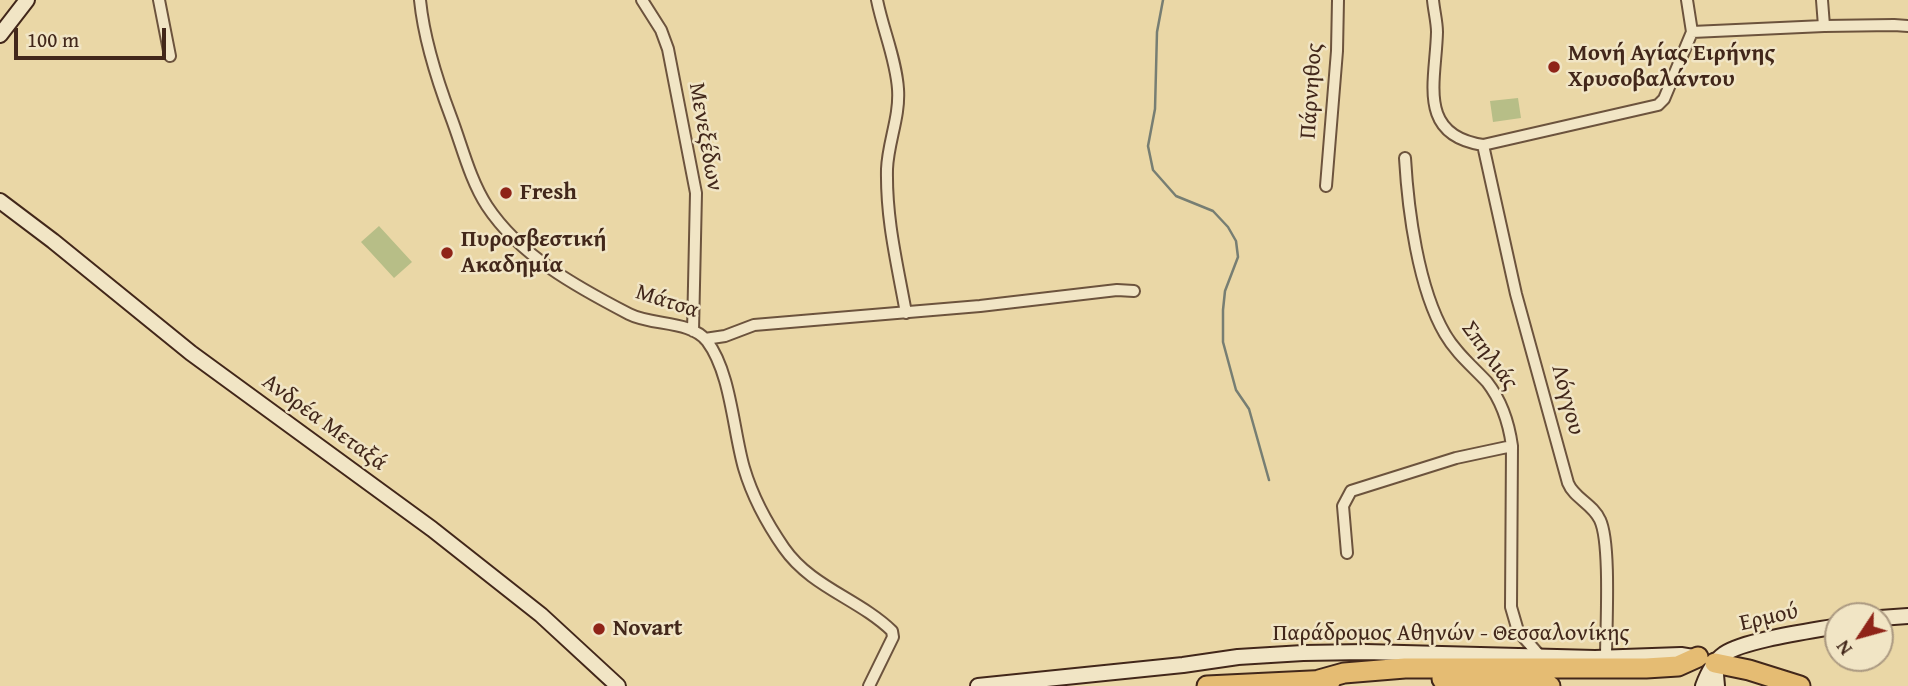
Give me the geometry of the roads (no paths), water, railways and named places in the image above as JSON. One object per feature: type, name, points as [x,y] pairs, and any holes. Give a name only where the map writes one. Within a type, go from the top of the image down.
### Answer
[{"type":"highway","points":[[1319,680],[1344,673],[1405,668],[1646,668],[1678,666],[1707,660],[1800,686]]},
{"type":"highway","points":[[1207,686],[1407,677],[1550,686]]},
{"type":"street","points":[[0,34],[27,0]]},
{"type":"street","points":[[159,0],[170,56]]},
{"type":"street","name":"Μάτσα","points":[[420,0],[429,49],[442,92],[486,204],[519,242],[543,263],[622,311],[642,320],[693,331],[705,339],[720,368],[749,482],[785,550],[810,577],[828,586],[892,631],[888,647],[869,686]]},
{"type":"street","name":"Μενεξέδων","points":[[642,0],[660,30],[667,49],[682,130],[694,176],[696,209],[693,331]]},
{"type":"street","points":[[877,0],[898,85],[898,111],[888,156],[887,205],[906,313]]},
{"type":"street","name":"Πάρνηθος","points":[[1326,186],[1338,51],[1338,0]]},
{"type":"street","points":[[1433,0],[1437,30],[1433,92],[1436,113],[1454,135],[1483,145],[1658,105],[1664,99],[1692,32],[1687,0]]},
{"type":"street","points":[[1822,0],[1824,26]]},
{"type":"street","points":[[1692,32],[1824,26],[1908,26]]},
{"type":"street","name":"Λόγγου","points":[[1483,145],[1516,294],[1568,483],[1594,510],[1604,530],[1606,658]]},
{"type":"street","name":"Σπηλιάς","points":[[1405,158],[1407,197],[1428,296],[1452,345],[1486,382],[1509,426],[1512,446],[1511,607],[1518,631],[1541,657]]},
{"type":"street","name":"Ανδρέα Μεταξά","points":[[0,201],[191,353],[432,529],[541,615],[618,686]]},
{"type":"street","points":[[705,339],[754,325],[906,313],[1117,290],[1134,291]]},
{"type":"street","points":[[1347,553],[1343,506],[1351,491],[1456,458],[1512,446]]},
{"type":"street","name":"Ερμού","points":[[1707,660],[1743,647],[1824,629]]},
{"type":"street","name":"Παράδρομος Αθηνών - Θεσσαλονίκης","points":[[978,686],[1183,666],[1238,657],[1303,653],[1606,658],[1681,655],[1707,660]]},
{"type":"street","points":[[1703,686],[1707,660]]},
{"type":"street","points":[[1707,660],[1717,686]]},
{"type":"waterway","points":[[1163,0],[1157,32],[1155,109],[1148,146],[1153,170],[1176,196],[1213,211],[1228,227],[1236,241],[1238,257],[1225,291],[1223,342],[1236,390],[1249,409],[1269,480]]},
{"type":"place","name":"Μονή Αγίας Ειρήνης Χρυσοβαλάντου","points":[[1554,67]]},
{"type":"place","name":"Fresh","points":[[506,193]]},
{"type":"place","name":"Πυροσβεστική Ακαδημία","points":[[447,253]]},
{"type":"place","name":"Novart","points":[[599,629]]}]
